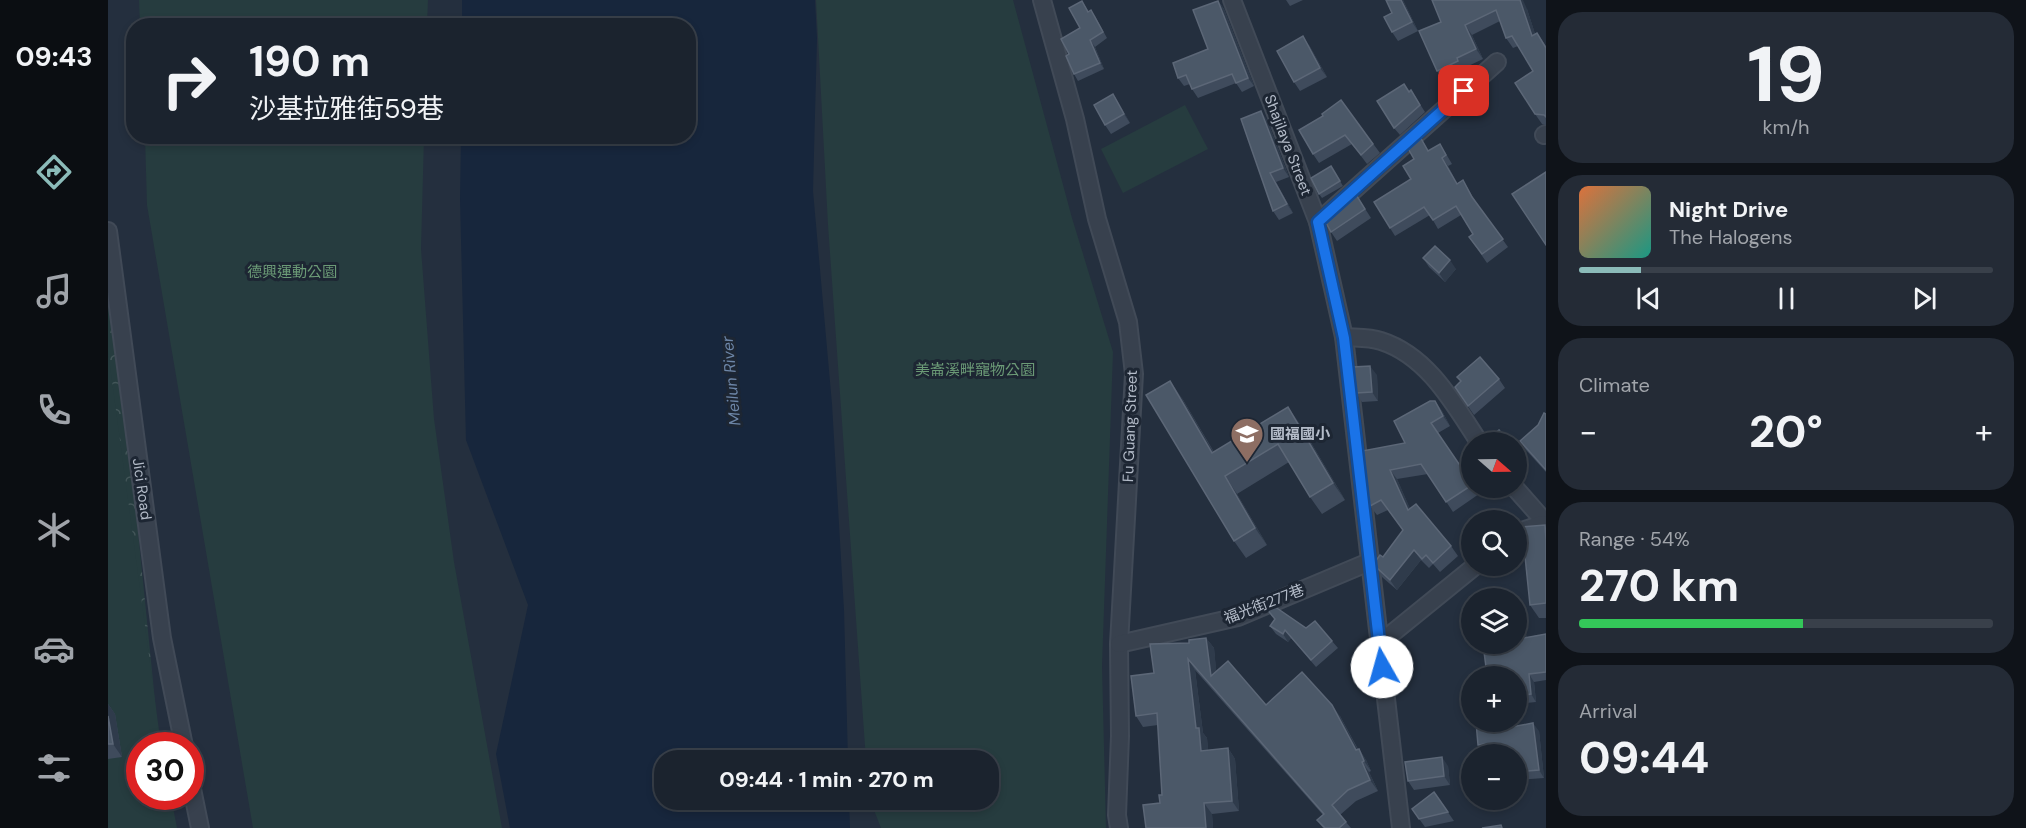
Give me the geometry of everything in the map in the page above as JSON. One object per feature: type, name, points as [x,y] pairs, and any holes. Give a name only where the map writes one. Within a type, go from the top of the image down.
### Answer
[{"type":"street","name":"Fu Guang Street","points":[[1042,0],[1074,119],[1097,219],[1128,322],[1134,374],[1119,644],[1120,736],[1117,815],[1119,828]]},
{"type":"street","name":"Shajilaya Street","points":[[1232,0],[1318,222],[1344,338],[1401,828]]},
{"type":"street","points":[[1318,222],[1497,62]]},
{"type":"street","name":"Jici Road","points":[[108,231],[162,638],[181,732]]},
{"type":"street","points":[[1344,338],[1380,341],[1417,360],[1450,398],[1472,432]]},
{"type":"street","points":[[1524,498],[1546,522],[1527,529]]},
{"type":"street","name":"福光街277巷","points":[[1119,644],[1238,617],[1369,562]]},
{"type":"street","points":[[1379,644],[1463,576]]},
{"type":"street","points":[[196,810],[200,828]]},
{"type":"green space","points":[[139,0],[428,0],[427,18],[140,18]]},
{"type":"green space","name":"美崙溪畔寵物公園","points":[[816,0],[1013,0],[1072,218],[1113,352],[1102,666],[1106,828],[881,828],[874,810],[999,810],[999,750],[865,750],[828,225]]},
{"type":"green space","points":[[1185,105],[1208,149],[1123,193],[1101,149]]},
{"type":"green space","name":"德興運動公園","points":[[145,144],[424,144],[421,249],[434,419],[454,562],[502,828],[253,828],[147,205]]},
{"type":"green space","points":[[108,233],[156,711],[108,717]]},
{"type":"green space","points":[[108,351],[159,732],[126,732],[126,810],[174,810],[177,828],[108,828]]},
{"type":"water","name":"Meilun River","points":[[462,0],[815,0],[817,38],[813,191],[832,404],[844,610],[848,750],[654,750],[654,810],[849,810],[850,828],[510,828],[496,754],[528,605],[466,440],[460,199],[461,144],[696,144],[696,18],[462,18]]},
{"type":"building","points":[[1386,0],[1401,0],[1412,22],[1392,32],[1384,17],[1392,13]]},
{"type":"building","points":[[1432,0],[1520,0],[1532,36],[1537,33],[1546,48],[1546,117],[1535,114],[1515,83],[1533,71],[1512,36],[1506,38],[1496,10],[1465,25],[1476,49],[1437,71],[1419,31],[1441,22]]},
{"type":"building","points":[[1082,1],[1088,12],[1091,10],[1103,32],[1090,40],[1100,63],[1074,74],[1066,56],[1069,54],[1061,39],[1080,28],[1069,8]]},
{"type":"building","points":[[1218,1],[1248,78],[1236,83],[1232,74],[1192,89],[1186,75],[1178,78],[1173,63],[1208,49],[1193,10]]},
{"type":"building","points":[[1303,36],[1320,68],[1294,82],[1277,51]]},
{"type":"building","points":[[1404,84],[1409,92],[1411,90],[1420,105],[1394,128],[1377,101]]},
{"type":"building","points":[[1113,94],[1124,114],[1105,125],[1094,105]]},
{"type":"building","points":[[1341,100],[1373,144],[1361,155],[1345,135],[1313,154],[1299,130],[1323,116],[1322,114]]},
{"type":"building","points":[[1261,111],[1283,168],[1270,173],[1287,204],[1273,211],[1241,119]]},
{"type":"building","points":[[1418,133],[1428,151],[1440,144],[1446,155],[1442,158],[1457,184],[1463,180],[1472,197],[1503,239],[1482,254],[1469,237],[1473,234],[1456,206],[1433,220],[1424,207],[1390,228],[1374,202],[1411,179],[1403,166],[1414,159],[1406,145]]},
{"type":"building","points":[[1331,166],[1340,181],[1319,194],[1311,178]]},
{"type":"building","points":[[1546,172],[1546,245],[1512,194]]},
{"type":"building","points":[[1355,193],[1365,209],[1331,232],[1323,217]]},
{"type":"building","points":[[1435,246],[1450,260],[1439,273],[1423,258]]},
{"type":"building","points":[[1480,357],[1499,379],[1468,406],[1455,387],[1461,381],[1457,377]]},
{"type":"building","points":[[1370,366],[1372,392],[1356,393],[1353,367]]},
{"type":"building","points":[[1170,381],[1212,453],[1288,407],[1333,483],[1310,497],[1278,444],[1225,476],[1255,528],[1234,541],[1146,395]]},
{"type":"building","points":[[1430,401],[1435,401],[1443,416],[1431,423],[1461,467],[1461,492],[1446,502],[1421,464],[1390,470],[1408,510],[1416,504],[1451,546],[1433,563],[1426,555],[1422,559],[1414,550],[1390,580],[1376,567],[1375,562],[1380,555],[1383,557],[1403,530],[1381,500],[1370,506],[1362,451],[1405,443],[1394,421]]},
{"type":"building","points":[[1544,413],[1546,414],[1546,470],[1527,449],[1527,435],[1538,425]]},
{"type":"building","points":[[1545,525],[1546,603],[1530,605],[1527,576],[1527,527]]},
{"type":"building","points":[[1271,604],[1306,628],[1315,621],[1332,641],[1311,660],[1285,630],[1283,634],[1270,626],[1275,619],[1265,607]]},
{"type":"building","points":[[1546,634],[1546,672],[1529,674],[1531,694],[1527,695],[1527,666],[1486,666],[1484,654],[1527,654],[1527,637]]},
{"type":"building","points":[[1206,638],[1211,676],[1228,661],[1266,705],[1302,672],[1332,705],[1356,750],[1359,749],[1370,780],[1348,790],[1332,805],[1346,822],[1339,828],[1325,828],[1317,820],[1324,814],[1188,659],[1201,751],[1228,748],[1232,801],[1204,803],[1206,828],[1146,828],[1143,805],[1160,803],[1159,795],[1162,795],[1157,713],[1136,716],[1131,676],[1154,673],[1150,644],[1189,643],[1189,640]]},
{"type":"building","points":[[108,716],[113,744],[108,744]]},
{"type":"building","points":[[1533,723],[1539,770],[1527,771],[1527,744],[1478,744],[1477,732],[1527,732],[1527,724]]},
{"type":"building","points":[[1442,757],[1444,776],[1408,781],[1405,762]]},
{"type":"building","points":[[1434,792],[1448,812],[1419,819],[1412,809]]},
{"type":"building","points":[[1501,825],[1502,828],[1482,828]]},
{"type":"place","name":"國福國小","points":[[1247,463]]},
{"type":"route","points":[[1382,667],[1344,338],[1318,222],[1464,91]]}]
